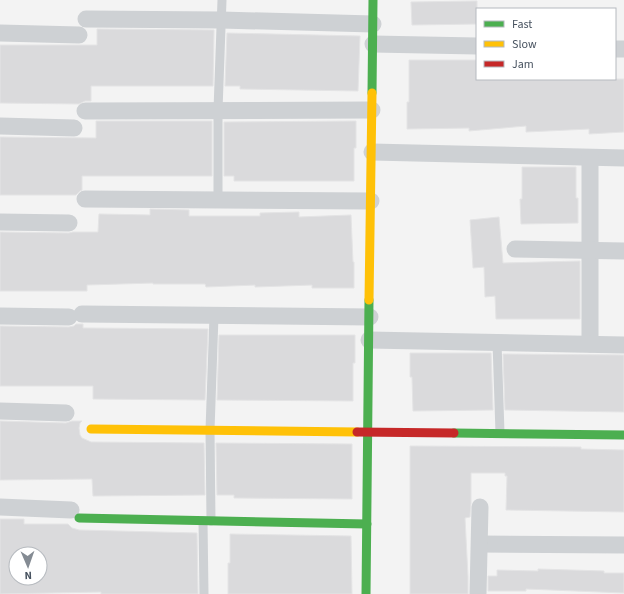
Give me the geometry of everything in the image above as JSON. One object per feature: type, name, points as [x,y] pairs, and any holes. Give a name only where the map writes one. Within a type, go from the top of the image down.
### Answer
[{"type":"street","points":[[366,594],[373,0]]},
{"type":"street","points":[[86,19],[221,20],[373,24]]},
{"type":"street","points":[[0,33],[79,35]]},
{"type":"street","points":[[373,44],[476,46]]},
{"type":"street","points":[[85,111],[372,110]]},
{"type":"street","points":[[0,126],[74,128]]},
{"type":"street","points":[[372,152],[624,158]]},
{"type":"street","points":[[590,158],[590,344]]},
{"type":"street","points":[[85,198],[371,201]]},
{"type":"street","points":[[0,222],[69,223]]},
{"type":"street","points":[[515,249],[624,251]]},
{"type":"street","points":[[0,316],[76,315],[370,317]]},
{"type":"street","points":[[370,340],[624,345]]},
{"type":"street","points":[[0,411],[66,413]]},
{"type":"street","points":[[92,428],[624,435]]},
{"type":"street","points":[[0,507],[75,514],[207,521],[367,524]]},
{"type":"street","points":[[478,594],[480,507]]},
{"type":"street","points":[[480,544],[624,545]]},
{"type":"lane","points":[[218,200],[218,110],[222,0]]},
{"type":"lane","points":[[204,594],[214,316]]},
{"type":"lane","points":[[497,342],[500,433]]},
{"type":"building","points":[[477,1],[476,24],[412,25],[411,2]]},
{"type":"building","points":[[97,29],[214,30],[213,86],[91,86],[91,101],[85,101],[79,104],[0,103],[0,45],[97,45]]},
{"type":"building","points":[[227,33],[360,36],[358,91],[240,89],[240,86],[225,86]]},
{"type":"building","points":[[409,60],[476,60],[476,80],[624,79],[624,132],[589,134],[589,129],[526,132],[526,126],[469,131],[469,128],[407,129],[407,102],[409,102]]},
{"type":"building","points":[[96,121],[212,121],[212,176],[82,176],[82,190],[76,195],[0,195],[0,137],[96,138]]},
{"type":"building","points":[[356,121],[354,181],[234,181],[234,176],[224,176],[224,122]]},
{"type":"building","points":[[522,167],[576,167],[578,223],[521,224],[520,199],[522,199]]},
{"type":"building","points":[[150,209],[189,210],[189,216],[260,216],[260,213],[299,212],[299,217],[351,215],[354,288],[312,288],[312,285],[206,287],[205,284],[153,283],[87,285],[87,291],[0,291],[0,232],[98,232],[99,214],[150,215]]},
{"type":"building","points":[[499,217],[503,263],[580,261],[580,319],[496,319],[495,296],[485,297],[484,267],[473,268],[470,220]]},
{"type":"building","points":[[76,324],[83,324],[83,328],[208,329],[205,400],[93,399],[93,386],[0,386],[0,326],[69,327]]},
{"type":"building","points":[[219,335],[355,335],[353,401],[217,400]]},
{"type":"building","points":[[410,353],[491,353],[493,410],[413,411],[412,377],[410,377]]},
{"type":"building","points":[[503,354],[624,355],[624,412],[505,410]]},
{"type":"building","points":[[0,421],[66,423],[72,421],[82,421],[79,428],[80,435],[82,438],[91,442],[204,443],[205,495],[93,496],[92,479],[0,480]]},
{"type":"building","points":[[216,443],[352,444],[352,499],[234,498],[234,495],[217,495]]},
{"type":"building","points":[[410,446],[581,447],[581,449],[624,450],[624,512],[506,510],[507,476],[505,476],[505,473],[471,473],[470,517],[465,518],[468,594],[410,594]]},
{"type":"building","points":[[0,519],[24,519],[24,524],[68,524],[72,528],[79,530],[197,533],[198,594],[101,594],[101,592],[0,594]]},
{"type":"building","points":[[230,534],[351,536],[352,594],[228,594]]},
{"type":"building","points":[[538,569],[624,573],[624,593],[526,589],[526,591],[488,591],[488,576],[497,576],[497,570],[538,571]]},
{"type":"traffic: fast","points":[[372,93],[373,0]]},
{"type":"traffic: fast","points":[[366,594],[369,300]]},
{"type":"traffic: fast","points":[[454,433],[624,435]]},
{"type":"traffic: fast","points":[[79,518],[367,524]]},
{"type":"traffic: slow","points":[[369,300],[372,93]]},
{"type":"traffic: slow","points":[[91,429],[357,432]]},
{"type":"traffic: jam","points":[[357,432],[454,433]]}]
